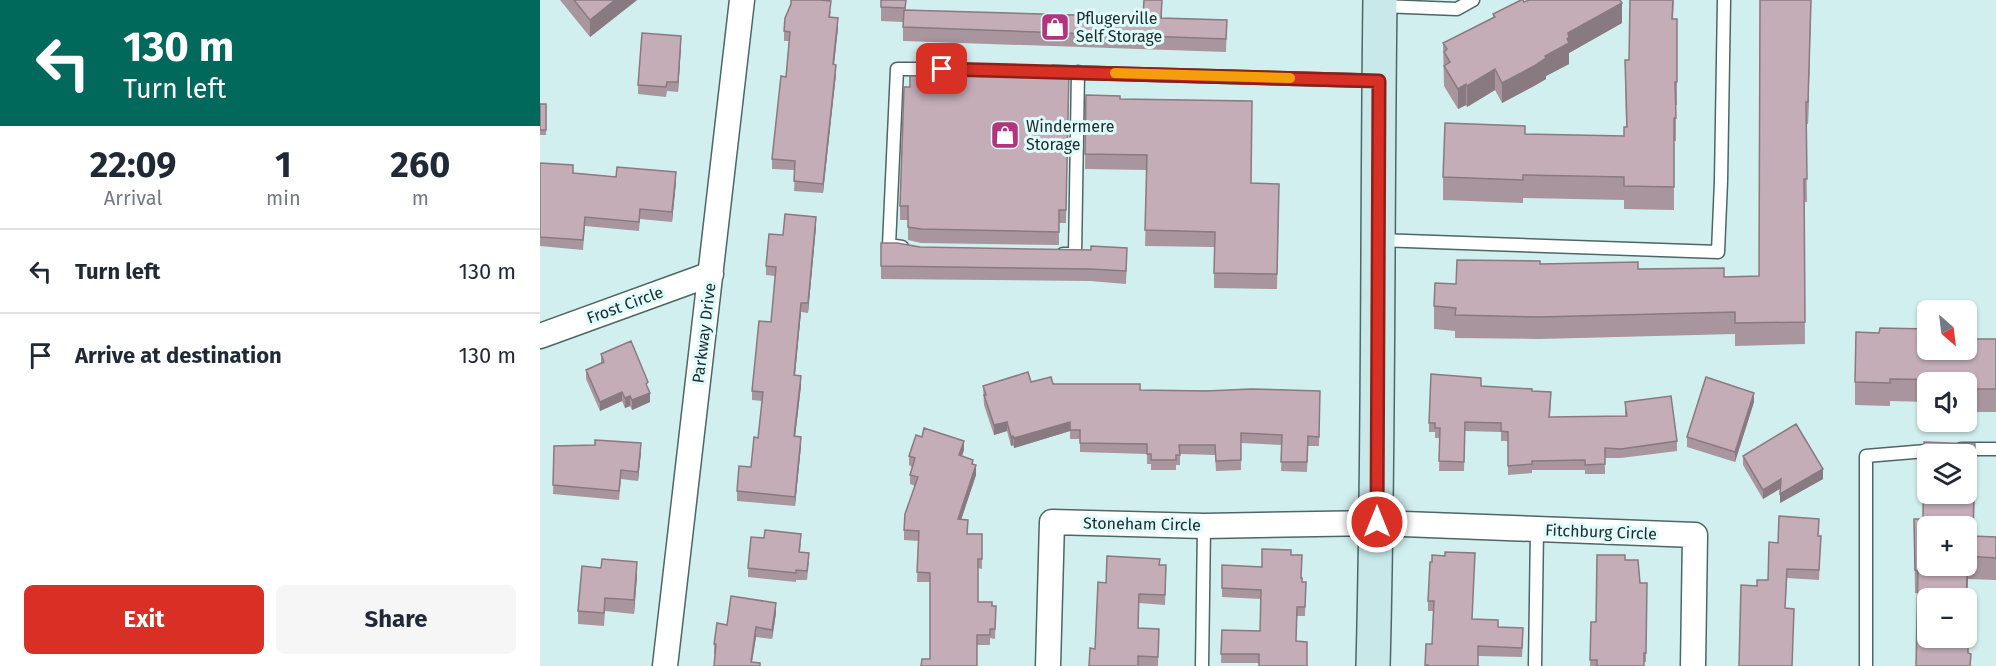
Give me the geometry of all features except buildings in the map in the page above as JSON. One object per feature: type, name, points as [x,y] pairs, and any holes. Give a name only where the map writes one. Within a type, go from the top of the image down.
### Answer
[{"type":"street","name":"Parkway Drive","points":[[665,666],[742,0]]},
{"type":"street","points":[[1373,666],[1377,522],[1380,3]]},
{"type":"street","name":"Frost Circle","points":[[540,336],[711,274]]},
{"type":"street","name":"Stoneham Circle","points":[[1048,666],[1052,522],[1204,526],[1377,522]]},
{"type":"street","name":"Fitchburg Circle","points":[[1377,522],[1695,536],[1693,666]]},
{"type":"lane","points":[[1380,3],[1457,9],[1473,0]]},
{"type":"lane","points":[[1377,240],[1718,252],[1724,0]]},
{"type":"lane","points":[[910,249],[890,244],[897,69],[954,70]]},
{"type":"lane","points":[[1044,71],[1379,81]]},
{"type":"lane","points":[[1052,253],[1076,254],[1078,72]]},
{"type":"lane","points":[[1866,666],[1866,456],[1948,449],[1996,449]]},
{"type":"lane","points":[[1202,666],[1204,526]]},
{"type":"lane","points":[[1535,666],[1537,529]]},
{"type":"slow traffic","points":[[1115,73],[1290,78]]},
{"type":"place","name":"Pflugerville Self Storage","points":[[1055,27]]},
{"type":"place","name":"Windermere Storage","points":[[1005,135]]},
{"type":"route","points":[[942,69],[1379,81],[1377,522]]}]
